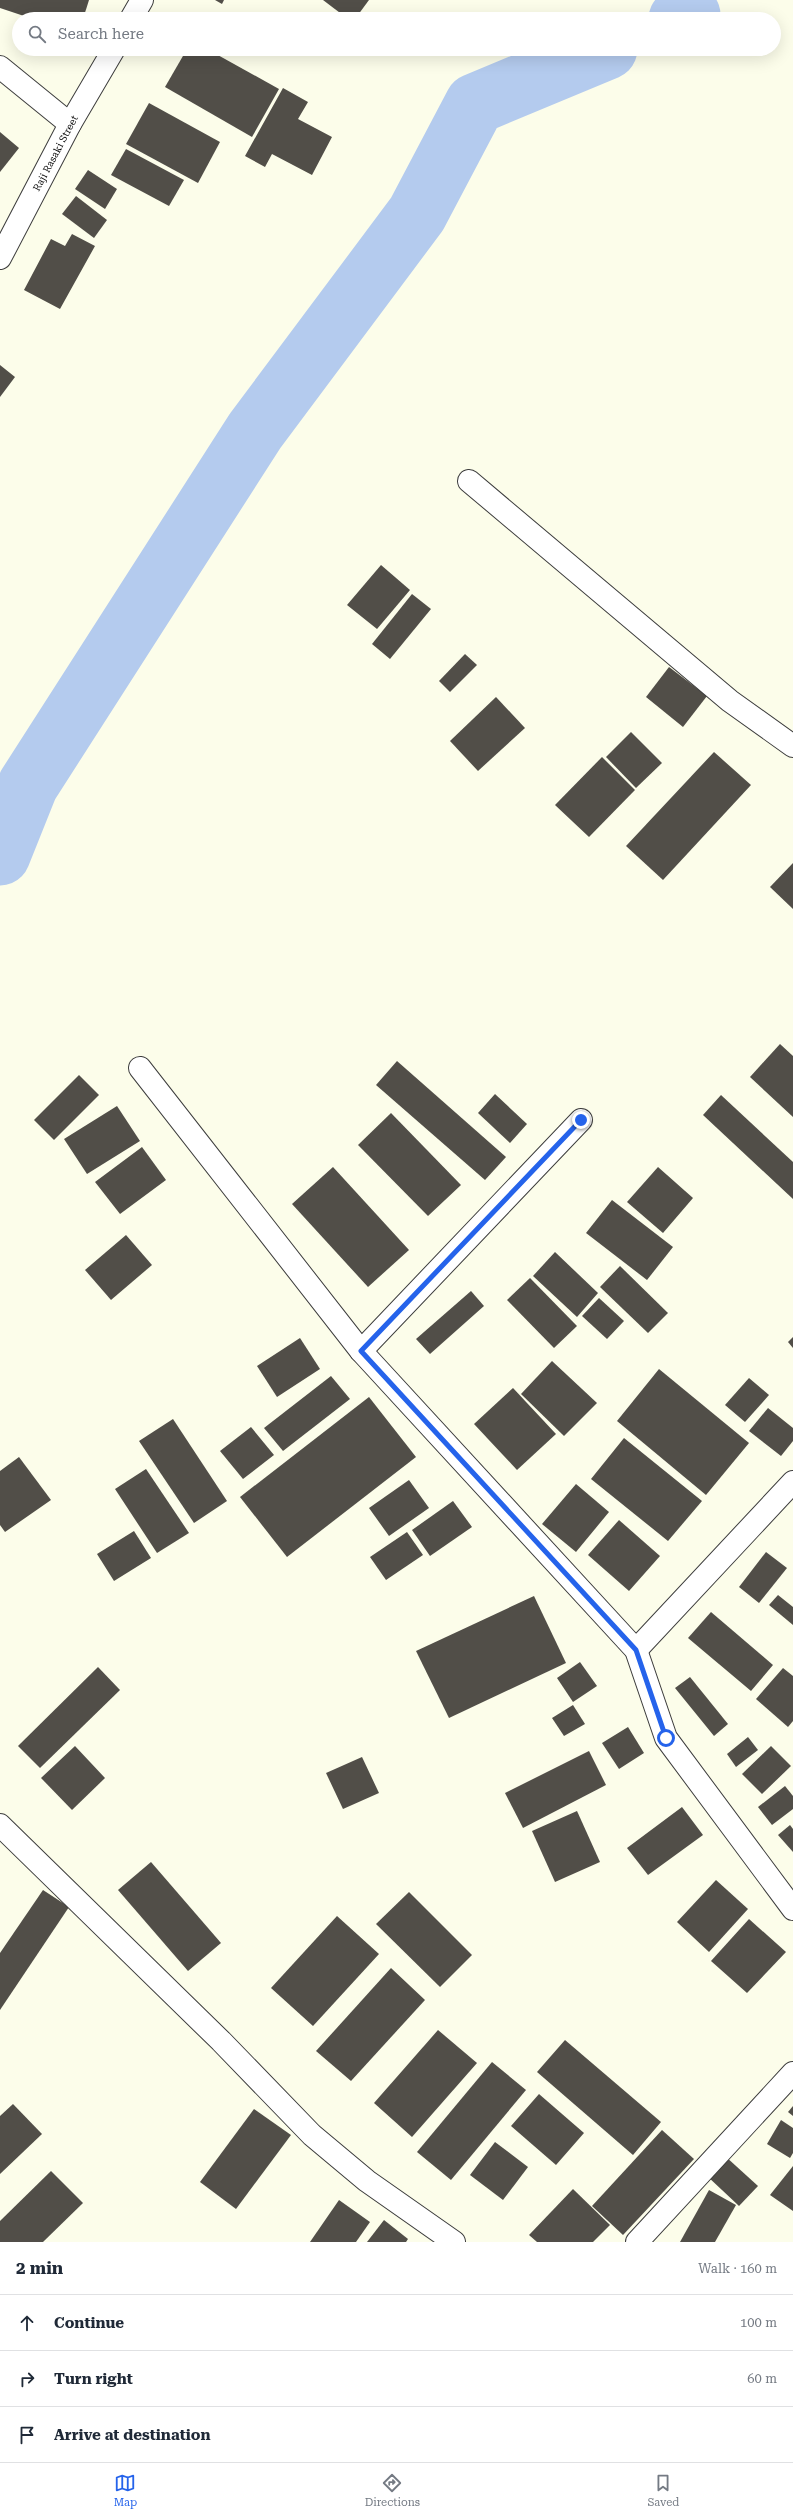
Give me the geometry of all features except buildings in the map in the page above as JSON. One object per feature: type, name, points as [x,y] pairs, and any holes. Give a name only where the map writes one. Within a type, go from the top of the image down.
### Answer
[{"type":"street","points":[[135,12],[142,0]]},
{"type":"street","name":"Raji Rasaki Street","points":[[0,258],[70,124],[110,56]]},
{"type":"street","points":[[0,67],[70,124]]},
{"type":"street","points":[[469,481],[730,701],[793,746]]},
{"type":"street","points":[[140,1068],[361,1351],[636,1650],[666,1738],[793,1909]]},
{"type":"street","points":[[361,1351],[581,1120]]},
{"type":"street","points":[[636,1650],[793,1482]]},
{"type":"street","points":[[0,1824],[215,2035],[312,2135],[367,2181],[454,2242]]},
{"type":"street","points":[[637,2242],[793,2073]]},
{"type":"waterway","points":[[0,855],[28,785],[255,431],[417,214],[475,104],[590,56]]},
{"type":"route","points":[[581,1120],[361,1351],[636,1650],[666,1738]]}]
